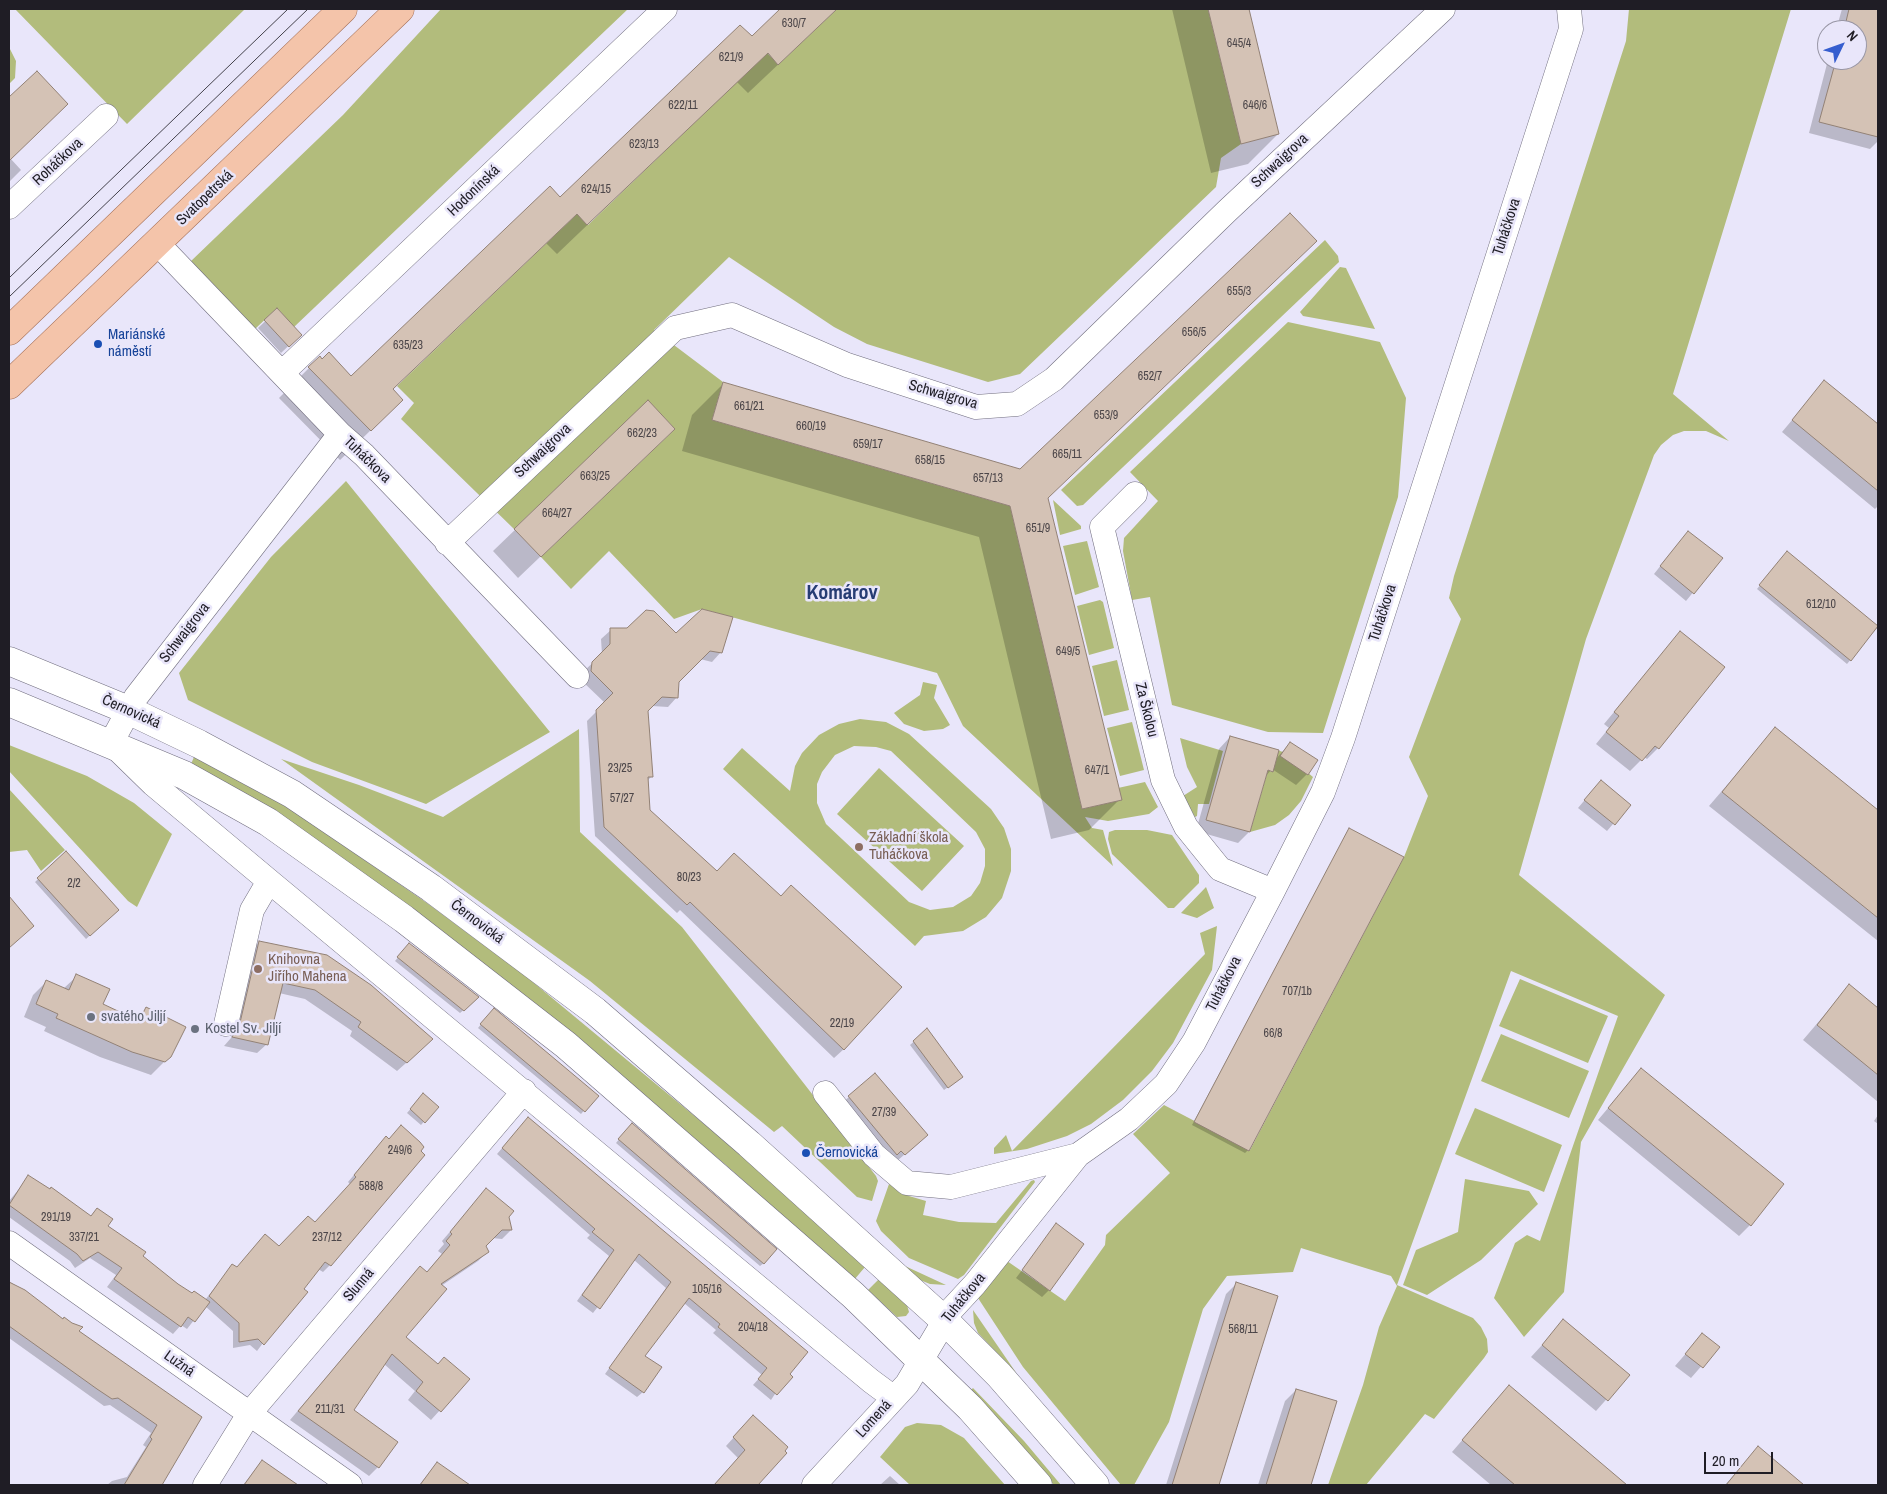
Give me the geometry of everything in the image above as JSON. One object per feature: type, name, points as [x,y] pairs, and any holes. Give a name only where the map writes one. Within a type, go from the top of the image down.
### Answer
[{"type":"main road","points":[[9,330],[343,9]]},
{"type":"main road","name":"Svatopetrská","points":[[9,385],[158,244],[400,9]]},
{"type":"main road","name":"Černovická","points":[[9,661],[128,710],[199,744],[292,794],[431,888],[594,1011],[749,1144],[945,1321],[999,1375],[1095,1485]]},
{"type":"main road","points":[[9,702],[184,775],[268,822],[404,919],[566,1044],[854,1296],[925,1354],[1038,1485]]},
{"type":"street","name":"Hodonínská","points":[[282,373],[665,9]]},
{"type":"street","name":"Schwaigrova","points":[[447,543],[675,328],[732,315],[846,365],[976,407],[1017,404],[1054,379],[1324,120],[1443,9]]},
{"type":"street","name":"Tuháčkova","points":[[925,1354],[951,1310],[975,1284],[1078,1155],[1129,1119],[1166,1084],[1194,1042],[1323,792],[1343,738],[1571,29],[1569,9]]},
{"type":"street","name":"Roháčkova","points":[[9,207],[106,116]]},
{"type":"street","name":"Tuháčkova","points":[[158,244],[340,434],[364,455],[577,676]]},
{"type":"street","name":"Schwaigrova","points":[[111,743],[128,710],[149,679],[340,434]]},
{"type":"street","name":"Za Školou","points":[[1136,494],[1102,527],[1163,780],[1186,827],[1220,869],[1273,891]]},
{"type":"street","points":[[111,743],[153,784],[871,1381],[894,1398]]},
{"type":"street","points":[[226,1024],[252,910],[269,881]]},
{"type":"street","name":"Slunná","points":[[205,1485],[249,1414],[524,1091]]},
{"type":"street","name":"Tuháčkova","points":[[825,1093],[874,1156],[907,1183],[952,1186],[1078,1155]]},
{"type":"street","name":"Lužná","points":[[9,1243],[350,1485]]},
{"type":"street","name":"Lomená","points":[[814,1485],[907,1384],[925,1354]]},
{"type":"green space","points":[[15,9],[245,9],[127,124]]},
{"type":"green space","points":[[441,9],[628,9],[294,327],[277,308],[255,329],[190,262],[343,115]]},
{"type":"green space","points":[[837,9],[1208,9],[1241,144],[1221,158],[1216,187],[1020,374],[988,382],[867,344],[834,327],[729,257],[654,330],[723,382],[712,420],[1010,506],[1082,809],[1121,800],[1118,788],[1145,782],[1158,807],[1149,814],[1108,821],[1085,817],[1092,828],[1103,830],[1113,866],[963,726],[937,673],[702,609],[674,619],[609,551],[571,589],[541,557],[675,429],[648,401],[514,529],[401,419],[414,403],[397,386],[577,214],[588,225],[767,53],[779,64]]},
{"type":"green space","points":[[1629,9],[1791,9],[1673,394],[1729,441],[1706,431],[1684,431],[1673,435],[1661,445],[1654,455],[1586,639],[1519,875],[1665,995],[1581,1142],[1564,1292],[1524,1337],[1494,1298],[1515,1243],[1527,1235],[1540,1241],[1618,1016],[1511,971],[1397,1285],[1473,1318],[1481,1327],[1487,1339],[1488,1352],[1484,1358],[1434,1419],[1425,1414],[1366,1485],[1328,1485],[1363,1385],[1379,1327],[1397,1286],[1391,1276],[1301,1248],[1293,1272],[1227,1276],[1203,1309],[1169,1422],[1134,1485],[1121,1485],[1023,1367],[978,1298],[1007,1261],[1065,1301],[1105,1245],[1106,1235],[1170,1173],[1133,1134],[1164,1105],[1250,1150],[1404,857],[1428,796],[1409,757],[1461,619],[1449,598],[1454,576],[1626,41]]},
{"type":"green space","points":[[9,47],[16,61],[15,78],[9,84]]},
{"type":"green space","points":[[1325,240],[1338,256],[1339,262],[1083,505],[1077,506],[1061,490]]},
{"type":"green space","points":[[1340,267],[1346,268],[1375,329],[1303,316],[1300,312]]},
{"type":"green space","points":[[1288,322],[1380,342],[1406,398],[1398,497],[1323,733],[1268,732],[1172,705],[1150,597],[1132,600],[1123,551],[1124,538],[1158,501],[1130,472]]},
{"type":"green space","points":[[346,481],[550,732],[426,804],[312,762],[188,700],[179,673],[271,557]]},
{"type":"green space","points":[[1053,500],[1081,526],[1081,529],[1060,535]]},
{"type":"green space","points":[[1087,541],[1099,587],[1075,595],[1063,546]]},
{"type":"green space","points":[[1100,600],[1103,602],[1114,648],[1089,655],[1077,606]]},
{"type":"green space","points":[[1117,660],[1129,710],[1104,716],[1092,666]]},
{"type":"green space","points":[[923,682],[937,685],[934,698],[950,725],[943,729],[924,731],[904,724],[894,713],[920,695]]},
{"type":"green space","points":[[860,719],[886,722],[909,734],[991,809],[1004,828],[1011,849],[1011,871],[1002,898],[986,917],[963,931],[924,936],[915,946],[723,769],[742,748],[790,791],[795,766],[802,753],[819,735],[839,724]],"holes":[[[854,746],[876,747],[891,751],[976,832],[985,849],[985,866],[980,883],[971,896],[953,907],[930,910],[909,902],[826,824],[817,803],[817,784],[822,772],[835,755]]]},
{"type":"green space","points":[[1132,722],[1144,770],[1120,776],[1107,728]]},
{"type":"green space","points":[[579,729],[580,832],[682,927],[876,1176],[878,1181],[872,1201],[857,1197],[782,1126],[774,1132],[590,981],[281,759],[359,785],[443,817]]},
{"type":"green space","points":[[1180,738],[1223,751],[1209,804],[1198,804],[1197,816],[1195,817],[1183,796],[1197,787],[1187,767]]},
{"type":"green space","points":[[9,745],[87,776],[134,803],[172,834],[137,907],[128,901],[9,771]]},
{"type":"green space","points":[[1274,749],[1283,752],[1313,777],[1301,801],[1289,815],[1275,825],[1250,832],[1268,770],[1272,772]]},
{"type":"green space","points":[[194,757],[263,792],[302,817],[427,903],[528,978],[738,1152],[865,1267],[854,1280],[727,1166],[620,1075],[191,764]]},
{"type":"green space","points":[[879,768],[964,846],[922,891],[837,814]]},
{"type":"green space","points":[[9,789],[65,850],[41,871],[27,850],[9,852]]},
{"type":"green space","points":[[1115,830],[1147,830],[1172,835],[1199,875],[1199,883],[1174,908],[1168,908],[1112,854],[1108,839],[1109,832]]},
{"type":"green space","points":[[1206,887],[1214,908],[1197,918],[1181,913]]},
{"type":"green space","points":[[1217,926],[1212,970],[1173,1043],[1152,1071],[1123,1100],[1091,1124],[1067,1136],[1027,1149],[994,1154],[994,1148],[1006,1135],[1012,1151],[1205,954],[1200,933]]},
{"type":"green space","points":[[1520,979],[1608,1016],[1588,1063],[1499,1026]]},
{"type":"green space","points":[[1501,1034],[1589,1071],[1569,1118],[1481,1081]]},
{"type":"green space","points":[[1475,1108],[1562,1145],[1544,1192],[1455,1154]]},
{"type":"green space","points":[[1465,1179],[1529,1191],[1538,1204],[1481,1260],[1427,1295],[1403,1285],[1416,1250],[1458,1232]]},
{"type":"green space","points":[[1034,1180],[1035,1182],[964,1275],[958,1279],[909,1258],[881,1231],[876,1221],[889,1184],[909,1196],[926,1201],[923,1215],[959,1222],[996,1223],[1031,1181]]},
{"type":"green space","points":[[905,1266],[946,1285],[930,1284],[920,1280]]},
{"type":"green space","points":[[879,1279],[907,1305],[909,1312],[906,1316],[897,1317],[868,1290]]},
{"type":"green space","points":[[973,1310],[1017,1374],[978,1333],[974,1323]]},
{"type":"green space","points":[[973,1388],[1024,1441],[1061,1485],[1054,1485],[971,1390]]},
{"type":"green space","points":[[917,1423],[941,1425],[964,1438],[1005,1485],[910,1485],[880,1457],[905,1427]]},
{"type":"building","points":[[780,9],[837,9],[778,65],[768,53],[587,225],[577,214],[393,389],[403,400],[371,431],[308,367],[320,356],[322,359],[329,352],[351,376],[550,186],[560,197],[740,25],[752,36]]},
{"type":"building","points":[[1208,9],[1249,9],[1279,134],[1241,144]]},
{"type":"building","points":[[1849,9],[1878,9],[1878,137],[1819,122],[1833,70],[1867,70],[1867,20],[1846,20]]},
{"type":"building","points":[[37,71],[68,104],[9,161],[9,97]]},
{"type":"building","points":[[1290,213],[1317,241],[1048,498],[1122,800],[1082,809],[1010,506],[712,420],[723,382],[1020,469]]},
{"type":"building","points":[[277,308],[302,335],[289,347],[264,320]]},
{"type":"building","points":[[1824,380],[1878,424],[1878,491],[1792,420]]},
{"type":"building","points":[[648,400],[675,429],[541,557],[514,529]]},
{"type":"building","points":[[1688,531],[1723,558],[1694,594],[1660,566]]},
{"type":"building","points":[[1787,551],[1878,626],[1851,661],[1759,585]]},
{"type":"building","points":[[702,609],[733,617],[722,653],[710,651],[679,682],[678,698],[662,697],[648,711],[653,777],[648,777],[650,810],[717,871],[734,853],[781,896],[791,885],[902,987],[844,1050],[690,902],[687,905],[604,827],[596,710],[613,693],[591,671],[592,662],[610,644],[610,628],[627,628],[646,610],[654,611],[676,633]]},
{"type":"building","points":[[1680,631],[1725,667],[1659,749],[1655,746],[1642,761],[1606,732],[1619,716],[1614,712]]},
{"type":"building","points":[[1775,727],[1878,810],[1878,918],[1722,792]]},
{"type":"building","points":[[1230,736],[1279,750],[1273,772],[1268,770],[1250,832],[1206,820]]},
{"type":"building","points":[[1290,742],[1318,760],[1308,775],[1280,756]]},
{"type":"building","points":[[1601,780],[1631,805],[1615,825],[1584,800]]},
{"type":"building","points":[[1349,828],[1404,857],[1249,1151],[1194,1122]]},
{"type":"building","points":[[66,851],[119,910],[90,936],[37,878]]},
{"type":"building","points":[[9,896],[34,926],[9,948]]},
{"type":"building","points":[[259,941],[327,955],[371,985],[433,1039],[407,1063],[358,1027],[361,1022],[315,990],[283,983],[268,1045],[232,1037],[239,1027]]},
{"type":"building","points":[[409,943],[479,997],[464,1011],[397,957]]},
{"type":"building","name":"svatého Jiljí","points":[[76,974],[110,989],[103,1004],[139,1021],[146,1007],[186,1027],[171,1057],[165,1062],[132,1052],[56,1018],[58,1014],[36,1004],[46,980],[69,990]]},
{"type":"building","points":[[1849,984],[1878,1008],[1878,1075],[1817,1025]]},
{"type":"building","points":[[494,1008],[599,1096],[585,1112],[480,1024]]},
{"type":"building","points":[[927,1028],[963,1077],[948,1088],[913,1041]]},
{"type":"building","points":[[1641,1068],[1784,1184],[1751,1226],[1608,1108]]},
{"type":"building","points":[[875,1073],[928,1135],[905,1155],[901,1151],[897,1155],[848,1096]]},
{"type":"building","points":[[423,1093],[439,1107],[425,1123],[410,1109]]},
{"type":"building","points":[[528,1117],[808,1352],[790,1374],[793,1377],[777,1395],[758,1379],[767,1368],[718,1327],[720,1324],[689,1298],[645,1356],[662,1367],[644,1393],[609,1368],[671,1282],[639,1254],[600,1309],[582,1295],[614,1250],[592,1232],[595,1229],[502,1148]]},
{"type":"building","points":[[632,1123],[777,1249],[764,1264],[618,1139]]},
{"type":"building","points":[[401,1125],[424,1147],[421,1151],[425,1155],[331,1266],[325,1262],[304,1289],[308,1292],[264,1345],[258,1339],[239,1342],[239,1323],[209,1296],[232,1264],[237,1267],[265,1234],[279,1246],[308,1216],[315,1222],[356,1177],[354,1175],[386,1136],[389,1139]]},
{"type":"building","points":[[28,1175],[50,1189],[51,1187],[91,1216],[97,1208],[113,1219],[108,1226],[146,1252],[143,1256],[178,1284],[192,1293],[194,1291],[210,1302],[195,1322],[188,1317],[181,1327],[114,1279],[122,1268],[98,1252],[83,1261],[77,1254],[9,1205]]},
{"type":"building","points":[[486,1188],[514,1211],[509,1217],[512,1230],[502,1230],[486,1246],[489,1252],[441,1284],[447,1289],[406,1337],[438,1364],[444,1357],[470,1379],[441,1412],[416,1391],[423,1382],[392,1354],[354,1410],[398,1442],[379,1468],[298,1411],[420,1266],[427,1272],[450,1245],[446,1241],[452,1234],[450,1232]]},
{"type":"building","points":[[1056,1223],[1084,1244],[1050,1291],[1022,1270]]},
{"type":"building","points":[[9,1282],[25,1290],[63,1319],[64,1317],[72,1323],[83,1327],[79,1331],[202,1417],[162,1485],[124,1485],[152,1439],[150,1437],[157,1425],[118,1398],[112,1399],[97,1389],[9,1326]]},
{"type":"building","points":[[1236,1282],[1278,1296],[1219,1485],[1172,1485]]},
{"type":"building","points":[[1563,1319],[1630,1375],[1608,1401],[1542,1345]]},
{"type":"building","points":[[1702,1333],[1720,1347],[1703,1368],[1685,1354]]},
{"type":"building","points":[[1509,1385],[1627,1485],[1515,1485],[1462,1440]]},
{"type":"building","points":[[1296,1389],[1337,1401],[1311,1485],[1266,1485]]},
{"type":"building","points":[[753,1415],[788,1447],[785,1451],[787,1453],[758,1485],[714,1485],[745,1450],[733,1437]]},
{"type":"building","points":[[1758,1446],[1804,1485],[1726,1485]]},
{"type":"building","points":[[262,1460],[298,1485],[244,1485]]},
{"type":"building","points":[[437,1462],[470,1485],[420,1485]]},
{"type":"tram line","points":[[9,278],[288,9]]},
{"type":"tram line","points":[[9,297],[308,9]]},
{"type":"place","name":"Mariánské náměstí","points":[[98,344]]},
{"type":"place","name":"Základní škola Tuháčkova","points":[[859,847]]},
{"type":"place","name":"Knihovna Jiřího Mahena","points":[[258,969]]},
{"type":"place","name":"svatého Jiljí","points":[[91,1017]]},
{"type":"place","name":"Kostel Sv. Jiljí","points":[[195,1029]]},
{"type":"place","name":"Černovická","points":[[806,1153]]},
{"type":"district","name":"Komárov","points":[[842,594]]}]
